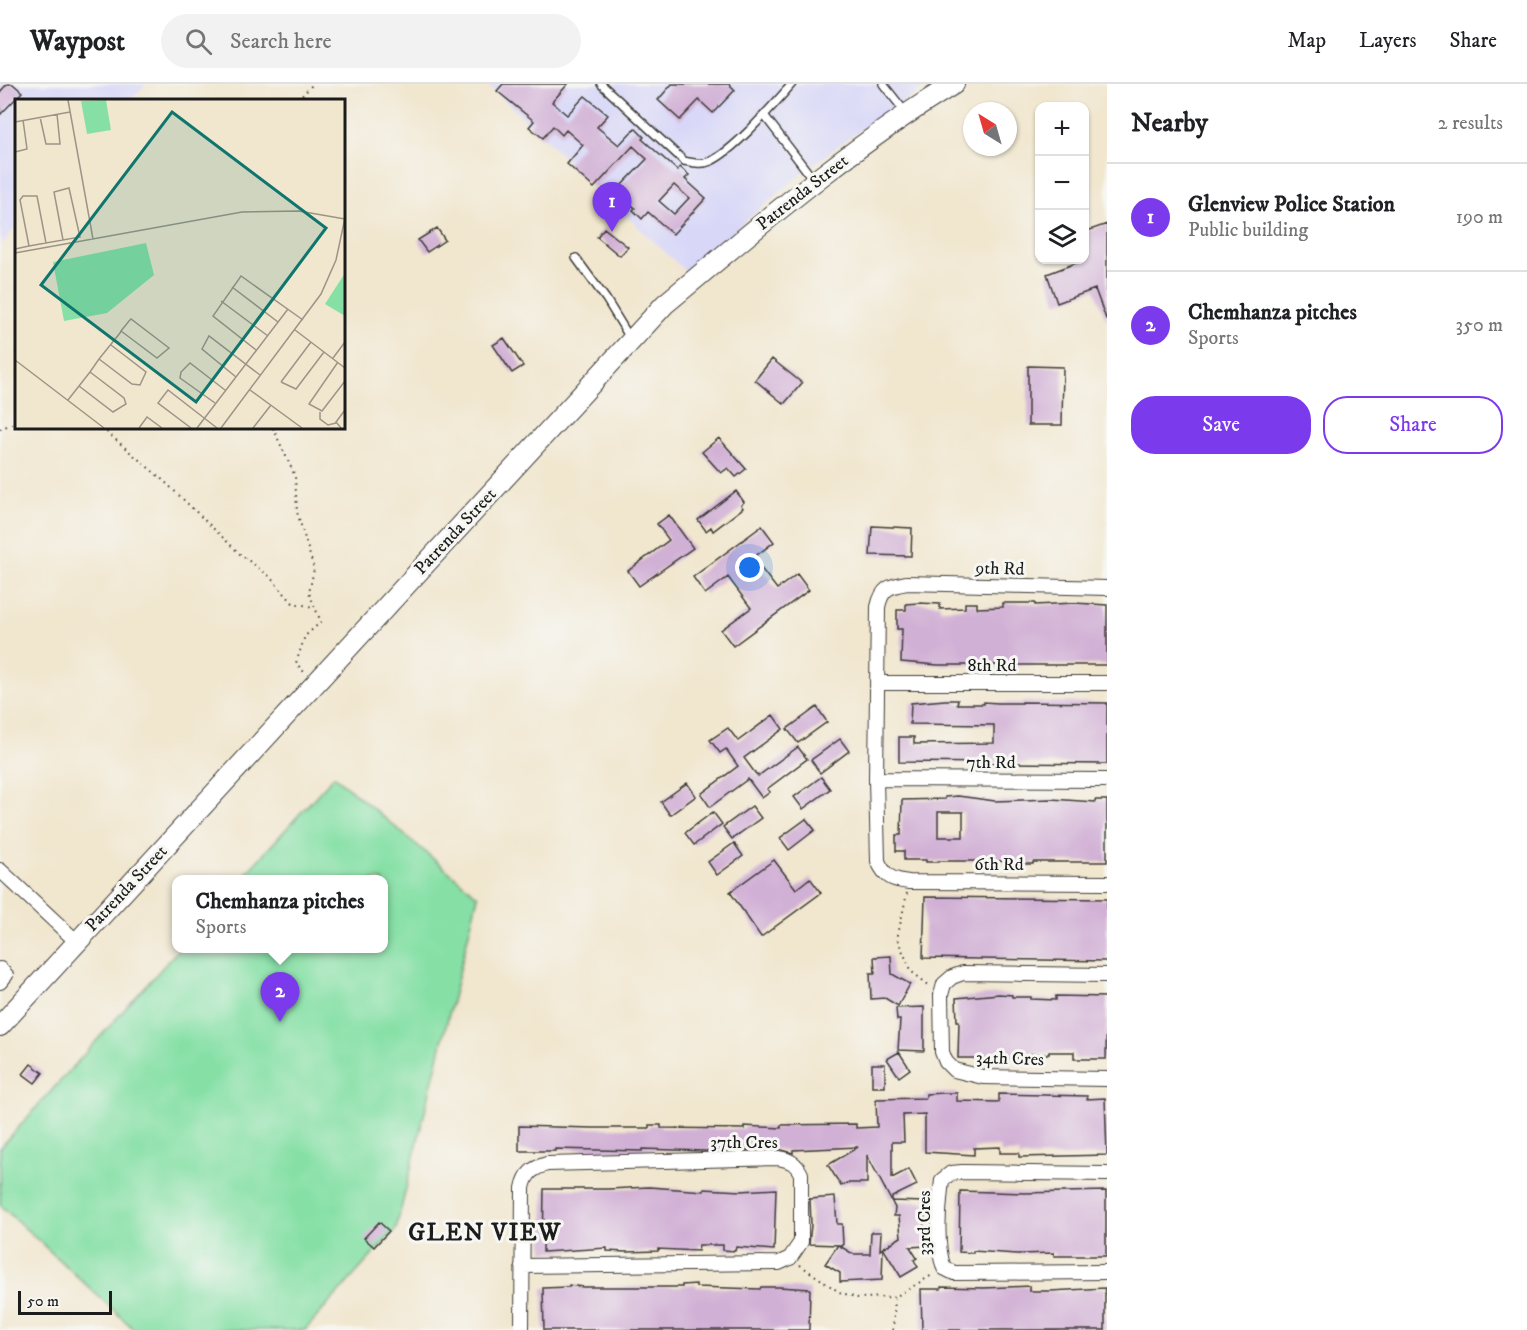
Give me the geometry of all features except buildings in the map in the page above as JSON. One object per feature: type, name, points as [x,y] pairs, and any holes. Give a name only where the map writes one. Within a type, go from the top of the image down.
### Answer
[{"type":"street","name":"Patrenda Street","points":[[0,1026],[665,304],[814,182],[907,114],[954,84]]},
{"type":"street","name":"9th Rd","points":[[877,683],[878,607],[880,598],[891,586],[907,583],[1107,588]]},
{"type":"street","name":"8th Rd","points":[[877,683],[1107,683]]},
{"type":"street","points":[[876,780],[877,683]]},
{"type":"street","name":"7th Rd","points":[[876,780],[1107,780]]},
{"type":"street","name":"6th Rd","points":[[876,780],[878,861],[882,871],[891,880],[1107,883]]},
{"type":"street","points":[[0,870],[77,942]]},
{"type":"street","points":[[0,969],[6,975],[0,982]]},
{"type":"street","points":[[941,995],[944,984],[952,977],[963,973],[1107,975]]},
{"type":"street","name":"34th Cres","points":[[941,995],[942,1052],[946,1062],[954,1070],[982,1077],[1107,1079]]},
{"type":"street","name":"37th Cres","points":[[522,1266],[525,1178],[535,1167],[547,1164],[778,1158],[789,1160],[798,1166],[801,1183],[801,1242],[790,1258]]},
{"type":"street","name":"33rd Cres","points":[[1107,1174],[951,1173],[942,1180],[939,1244],[940,1258],[944,1268],[954,1273],[1107,1272]]},
{"type":"street","points":[[522,1330],[522,1266],[769,1264],[790,1258]]},
{"type":"lane","points":[[601,84],[684,161],[698,164],[711,161],[721,154],[764,115],[792,84]]},
{"type":"lane","points":[[883,84],[907,114]]},
{"type":"lane","points":[[764,115],[814,182]]},
{"type":"lane","points":[[576,258],[606,299],[631,340]]},
{"type":"path","points":[[299,99],[313,84]]},
{"type":"path","points":[[0,429],[15,422]]},
{"type":"path","points":[[103,429],[164,481],[242,555],[268,575],[293,603],[314,607]]},
{"type":"path","points":[[273,429],[296,476],[297,512],[314,569],[309,593],[321,622],[305,636],[296,663],[315,683]]},
{"type":"path","points":[[909,882],[897,939],[912,972],[941,995]]},
{"type":"path","points":[[790,1258],[838,1292],[858,1298],[895,1297],[944,1268]]},
{"type":"path","points":[[893,1330],[895,1297]]},
{"type":"shaded area","points":[[0,84],[146,84],[132,99],[15,99],[15,228],[0,246]]},
{"type":"shaded area","points":[[487,84],[930,84],[847,139],[794,180],[686,272]]},
{"type":"green space","points":[[334,776],[478,896],[396,1229],[305,1330],[135,1330],[0,1205],[0,1148],[175,953],[388,953],[388,875],[245,875]]},
{"type":"place","name":"Glenview Police Station","points":[[612,232]]},
{"type":"place","name":"Chemhanza pitches","points":[[280,1022]]},
{"type":"district","name":"GLEN VIEW","points":[[485,1232]]}]
